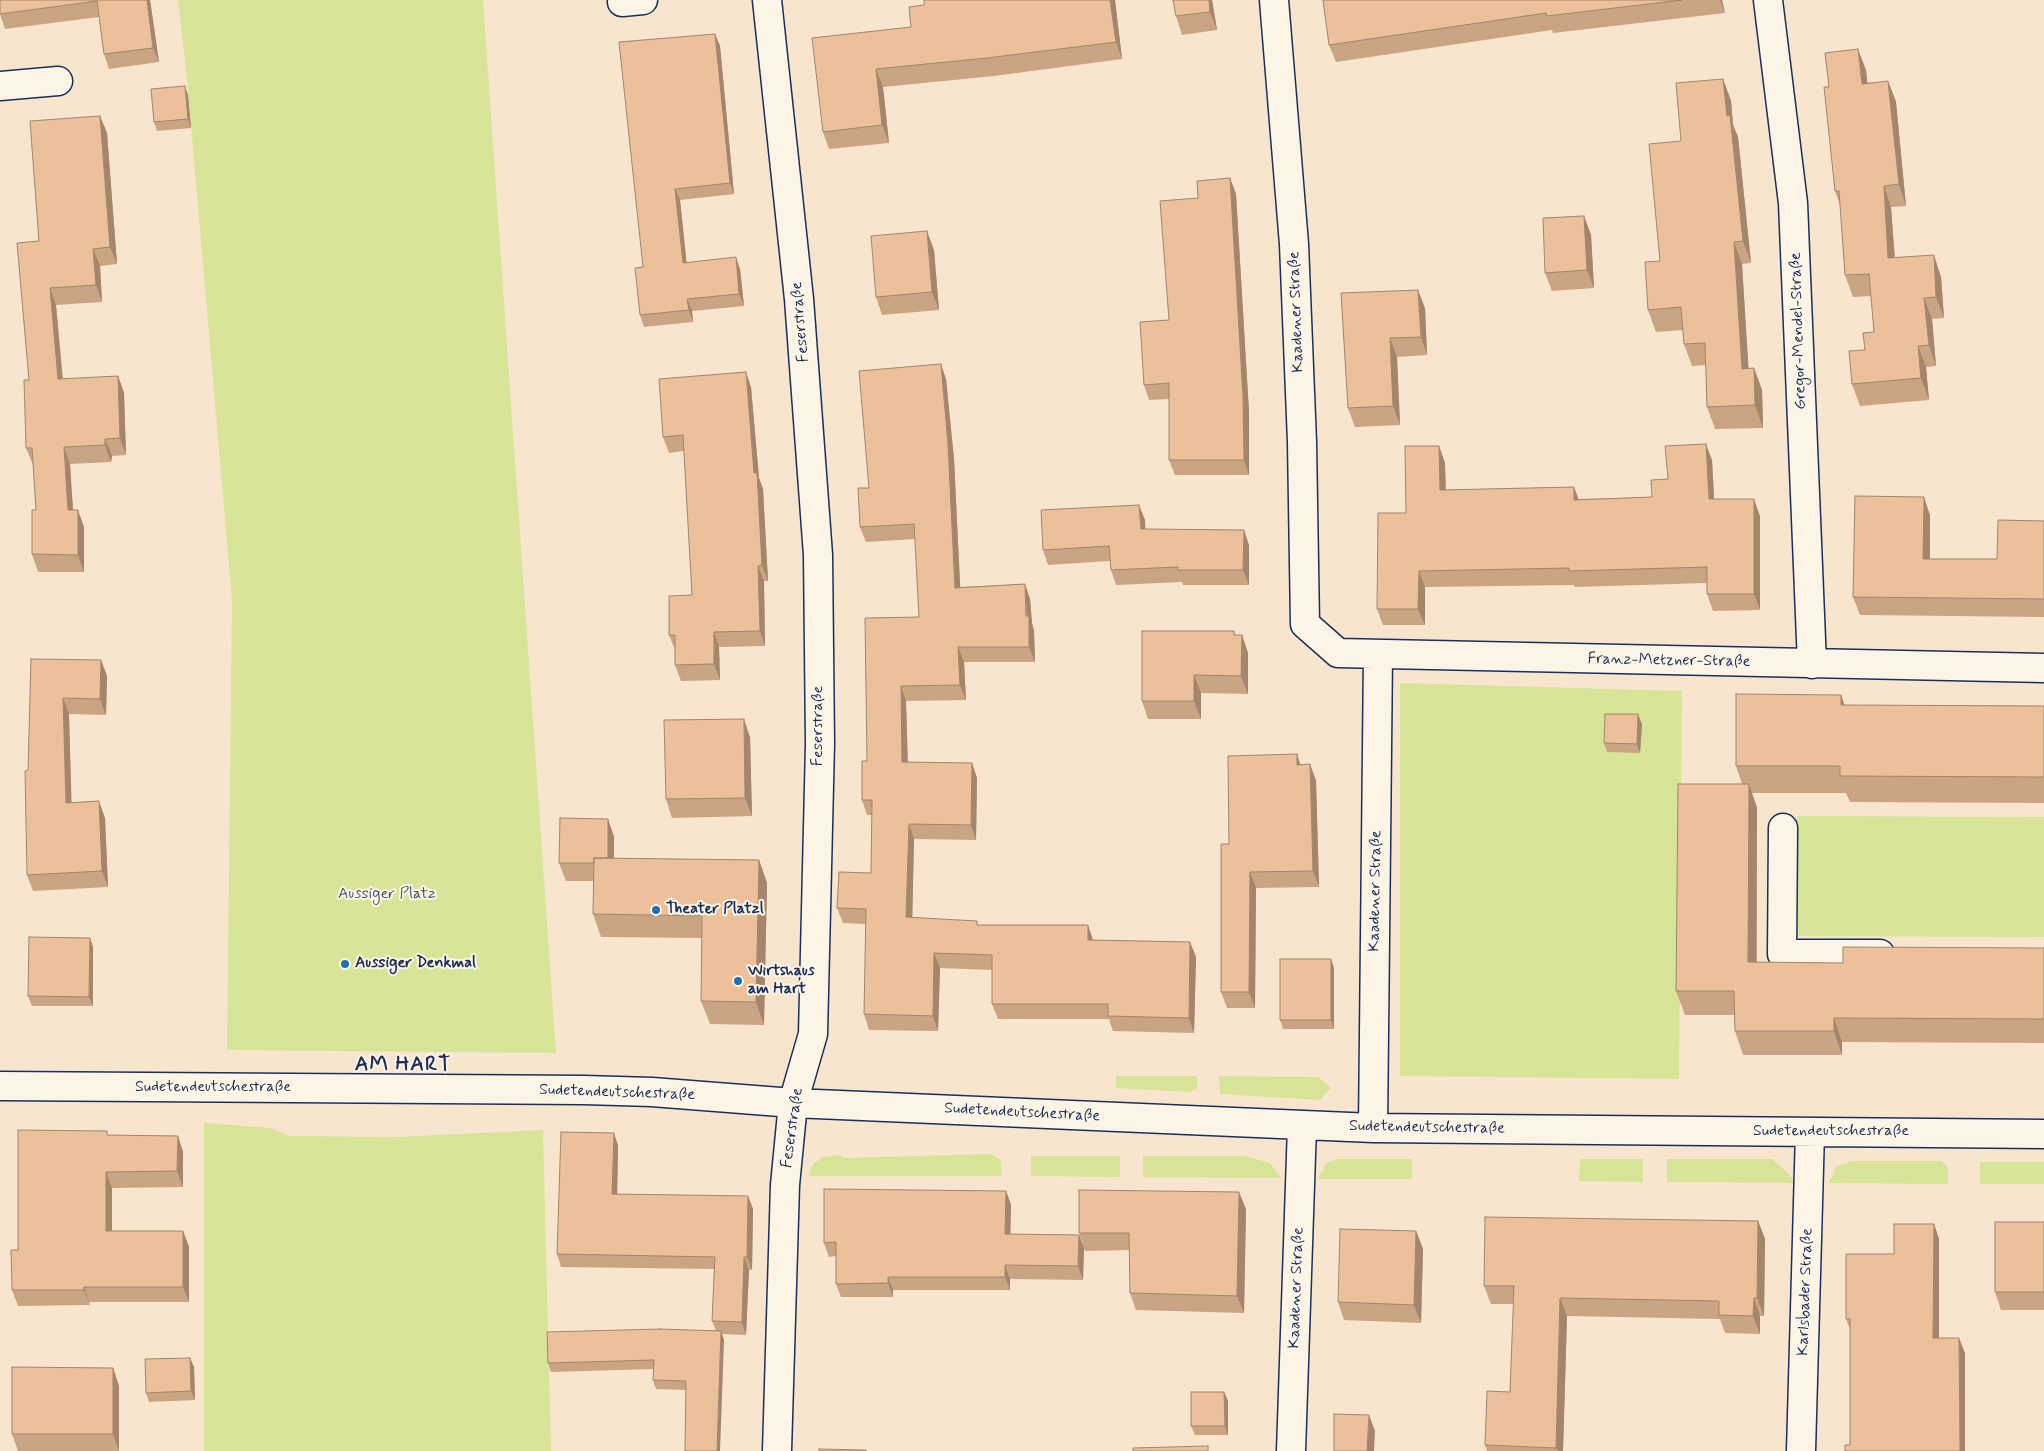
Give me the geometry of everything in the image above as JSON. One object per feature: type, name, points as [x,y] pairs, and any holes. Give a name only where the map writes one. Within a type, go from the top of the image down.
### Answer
[{"type":"street","name":"Feserstraße","points":[[767,0],[800,299],[818,555],[820,744],[813,1034],[793,1103],[785,1185],[777,1451]]},
{"type":"street","name":"Kaadener Straße","points":[[1274,0],[1294,244],[1302,442],[1305,624]]},
{"type":"street","name":"Gregor-Mendel-Straße","points":[[1768,0],[1793,204],[1812,664]]},
{"type":"street","points":[[0,86],[58,82]]},
{"type":"street","name":"Franz-Metzner-Straße","points":[[1305,624],[1338,653],[2044,668]]},
{"type":"street","name":"Kaadener Straße","points":[[1373,1128],[1378,654]]},
{"type":"street","points":[[1783,828],[1782,954],[1907,955]]},
{"type":"street","name":"Sudetendeutschestraße","points":[[0,1086],[652,1092],[793,1103],[1373,1128],[2044,1134]]},
{"type":"street","name":"Kaadener Straße","points":[[1291,1451],[1302,1126]]},
{"type":"street","name":"Karlsbader Straße","points":[[1802,1451],[1810,1132]]},
{"type":"green space","name":"Aussiger Platz","points":[[178,0],[483,0],[556,1053],[227,1050],[232,600],[187,79]]},
{"type":"green space","points":[[1400,683],[1682,691],[1679,1079],[1400,1076]]},
{"type":"green space","points":[[1797,816],[2044,817],[2044,937],[1796,936]]},
{"type":"green space","points":[[1116,1076],[1197,1076],[1197,1088],[1190,1092],[1116,1088]]},
{"type":"green space","points":[[1219,1076],[1318,1077],[1331,1088],[1320,1100],[1220,1094]]},
{"type":"green space","points":[[204,1123],[271,1128],[288,1136],[396,1137],[543,1130],[551,1451],[204,1451]]},
{"type":"green space","points":[[991,1154],[1001,1161],[1002,1176],[808,1176],[813,1164],[823,1157],[840,1155],[843,1158]]},
{"type":"green space","points":[[1031,1156],[1120,1156],[1120,1177],[1031,1176]]},
{"type":"green space","points":[[1143,1156],[1245,1156],[1270,1163],[1281,1178],[1143,1177]]},
{"type":"green space","points":[[1337,1159],[1412,1159],[1412,1179],[1317,1179],[1327,1163]]},
{"type":"green space","points":[[1580,1159],[1643,1159],[1643,1182],[1579,1181]]},
{"type":"green space","points":[[1667,1159],[1772,1159],[1789,1174],[1795,1183],[1667,1182]]},
{"type":"green space","points":[[1850,1161],[1942,1161],[1948,1168],[1948,1184],[1829,1183],[1836,1167]]},
{"type":"green space","points":[[1980,1162],[2044,1162],[2044,1184],[1980,1184]]},
{"type":"building","points":[[0,0],[147,0],[153,48],[104,54],[97,1],[0,14]]},
{"type":"building","points":[[924,0],[1110,0],[1116,42],[876,69],[882,125],[823,132],[812,38],[911,27],[909,7],[924,5]]},
{"type":"building","points":[[1173,0],[1209,0],[1210,12],[1176,16]]},
{"type":"building","points":[[1323,0],[1682,0],[1547,16],[1546,13],[1329,45]]},
{"type":"building","points":[[715,34],[730,183],[675,189],[683,263],[736,257],[739,294],[687,299],[689,310],[640,315],[635,268],[643,267],[619,42]]},
{"type":"building","points":[[1858,49],[1862,84],[1888,81],[1899,184],[1884,186],[1888,258],[1934,255],[1936,297],[1924,298],[1929,345],[1918,346],[1921,378],[1852,384],[1849,351],[1865,350],[1863,333],[1874,332],[1869,274],[1845,275],[1839,191],[1835,191],[1824,87],[1829,87],[1825,53]]},
{"type":"building","points":[[1723,79],[1727,116],[1730,115],[1743,241],[1734,242],[1742,369],[1754,368],[1755,405],[1707,407],[1705,343],[1684,344],[1681,307],[1648,310],[1645,262],[1660,261],[1649,144],[1681,141],[1676,83]]},
{"type":"building","points":[[185,86],[188,119],[154,122],[151,89]]},
{"type":"building","points":[[100,116],[110,247],[93,249],[96,285],[50,288],[58,379],[118,376],[120,438],[105,439],[105,445],[64,447],[68,510],[78,510],[78,555],[32,554],[32,510],[36,510],[32,448],[26,448],[24,380],[29,380],[17,243],[39,241],[30,121]]},
{"type":"building","points":[[1230,178],[1243,396],[1244,460],[1169,460],[1169,383],[1144,385],[1140,322],[1169,320],[1160,201],[1198,198],[1197,181]]},
{"type":"building","points":[[1584,216],[1587,270],[1545,273],[1543,218]]},
{"type":"building","points":[[927,231],[932,292],[876,297],[871,236]]},
{"type":"building","points":[[1418,290],[1421,337],[1390,338],[1393,406],[1348,408],[1341,293]]},
{"type":"building","points":[[941,364],[948,444],[955,588],[1025,584],[1026,616],[1029,616],[1029,647],[958,647],[960,685],[901,686],[902,762],[972,763],[971,825],[909,824],[906,917],[977,921],[977,925],[1088,925],[1088,940],[1190,942],[1189,1018],[1108,1016],[1108,1004],[992,1004],[992,955],[934,953],[933,1016],[864,1014],[866,909],[837,908],[839,872],[871,873],[872,800],[862,800],[862,761],[867,761],[865,618],[919,617],[914,524],[860,527],[858,488],[869,488],[859,371]]},
{"type":"building","points":[[746,372],[754,473],[757,473],[762,565],[758,566],[760,631],[714,632],[714,664],[675,665],[675,635],[669,635],[669,596],[692,595],[683,435],[663,437],[659,379]]},
{"type":"building","points":[[1706,444],[1709,499],[1754,499],[1754,594],[1707,594],[1707,567],[1569,571],[1569,568],[1419,571],[1418,609],[1377,609],[1378,513],[1406,513],[1405,446],[1439,446],[1440,490],[1574,487],[1574,500],[1652,497],[1651,480],[1668,479],[1665,446]]},
{"type":"building","points":[[1855,496],[1924,497],[1923,559],[1997,559],[1998,520],[2044,521],[2044,599],[1853,597]]},
{"type":"building","points":[[1139,505],[1141,529],[1244,530],[1243,570],[1178,570],[1178,567],[1111,570],[1109,546],[1043,550],[1041,510]]},
{"type":"building","points":[[1142,631],[1234,631],[1234,635],[1242,635],[1241,676],[1194,675],[1194,701],[1142,701]]},
{"type":"building","points":[[31,659],[101,660],[100,699],[63,698],[66,803],[99,801],[102,871],[27,875],[25,771],[28,770]]},
{"type":"building","points":[[1736,694],[1841,695],[1841,705],[2044,706],[2044,777],[1840,776],[1840,766],[1736,766]]},
{"type":"building","points":[[1605,714],[1638,714],[1637,744],[1604,743]]},
{"type":"building","points":[[744,719],[745,798],[666,799],[664,720]]},
{"type":"building","points":[[1297,754],[1297,765],[1310,764],[1313,871],[1250,872],[1249,992],[1221,992],[1221,844],[1229,844],[1228,756]]},
{"type":"building","points":[[1678,784],[1749,784],[1748,962],[1843,963],[1843,947],[2044,948],[2044,1019],[1834,1018],[1834,1031],[1735,1031],[1734,991],[1676,991]]},
{"type":"building","points":[[560,818],[608,819],[608,858],[594,858],[594,863],[559,863]]},
{"type":"building","points":[[594,858],[759,860],[756,1002],[701,1001],[702,916],[593,914]]},
{"type":"building","points":[[29,937],[90,938],[89,997],[28,996]]},
{"type":"building","points":[[1280,959],[1331,959],[1331,1020],[1280,1020]]},
{"type":"building","points":[[18,1130],[107,1131],[107,1135],[178,1136],[177,1171],[106,1172],[106,1231],[183,1231],[183,1287],[84,1287],[84,1290],[12,1290],[11,1250],[18,1250]]},
{"type":"building","points":[[561,1132],[614,1133],[612,1194],[748,1196],[747,1257],[744,1257],[742,1322],[712,1321],[715,1257],[557,1254]]},
{"type":"building","points":[[824,1189],[1006,1191],[1005,1234],[1079,1235],[1078,1266],[1005,1265],[1005,1277],[888,1277],[888,1283],[836,1284],[836,1242],[824,1243]]},
{"type":"building","points":[[1079,1190],[1239,1192],[1237,1296],[1130,1293],[1129,1233],[1079,1233]]},
{"type":"building","points":[[1485,1217],[1758,1221],[1757,1298],[1754,1298],[1753,1316],[1719,1315],[1719,1301],[1560,1298],[1556,1448],[1485,1445],[1487,1391],[1510,1392],[1514,1286],[1484,1286]]},
{"type":"building","points":[[1995,1222],[2044,1222],[2044,1292],[1995,1292]]},
{"type":"building","points":[[1894,1224],[1934,1224],[1933,1338],[1959,1338],[1960,1451],[1845,1451],[1845,1445],[1850,1445],[1850,1319],[1846,1319],[1846,1254],[1894,1254]]},
{"type":"building","points":[[1340,1229],[1416,1231],[1414,1305],[1338,1302]]},
{"type":"building","points":[[660,1329],[721,1331],[717,1451],[685,1451],[686,1381],[653,1380],[654,1360],[548,1363],[547,1332]]},
{"type":"building","points":[[190,1358],[191,1391],[146,1393],[145,1359]]},
{"type":"building","points":[[12,1367],[113,1368],[113,1434],[12,1434]]},
{"type":"building","points":[[1191,1392],[1224,1392],[1225,1426],[1191,1426]]},
{"type":"building","points":[[1334,1414],[1369,1415],[1367,1451],[1334,1451]]},
{"type":"building","points":[[1208,1446],[1208,1451],[1133,1451],[1133,1448]]},
{"type":"building","points":[[819,1449],[866,1450],[866,1451],[819,1451]]},
{"type":"place","name":"Theater Platzl","points":[[656,910]]},
{"type":"place","name":"Aussiger Denkmal","points":[[345,964]]},
{"type":"place","name":"Wirtshaus am Hart","points":[[738,981]]},
{"type":"district","name":"AM HART","points":[[403,1066]]}]
